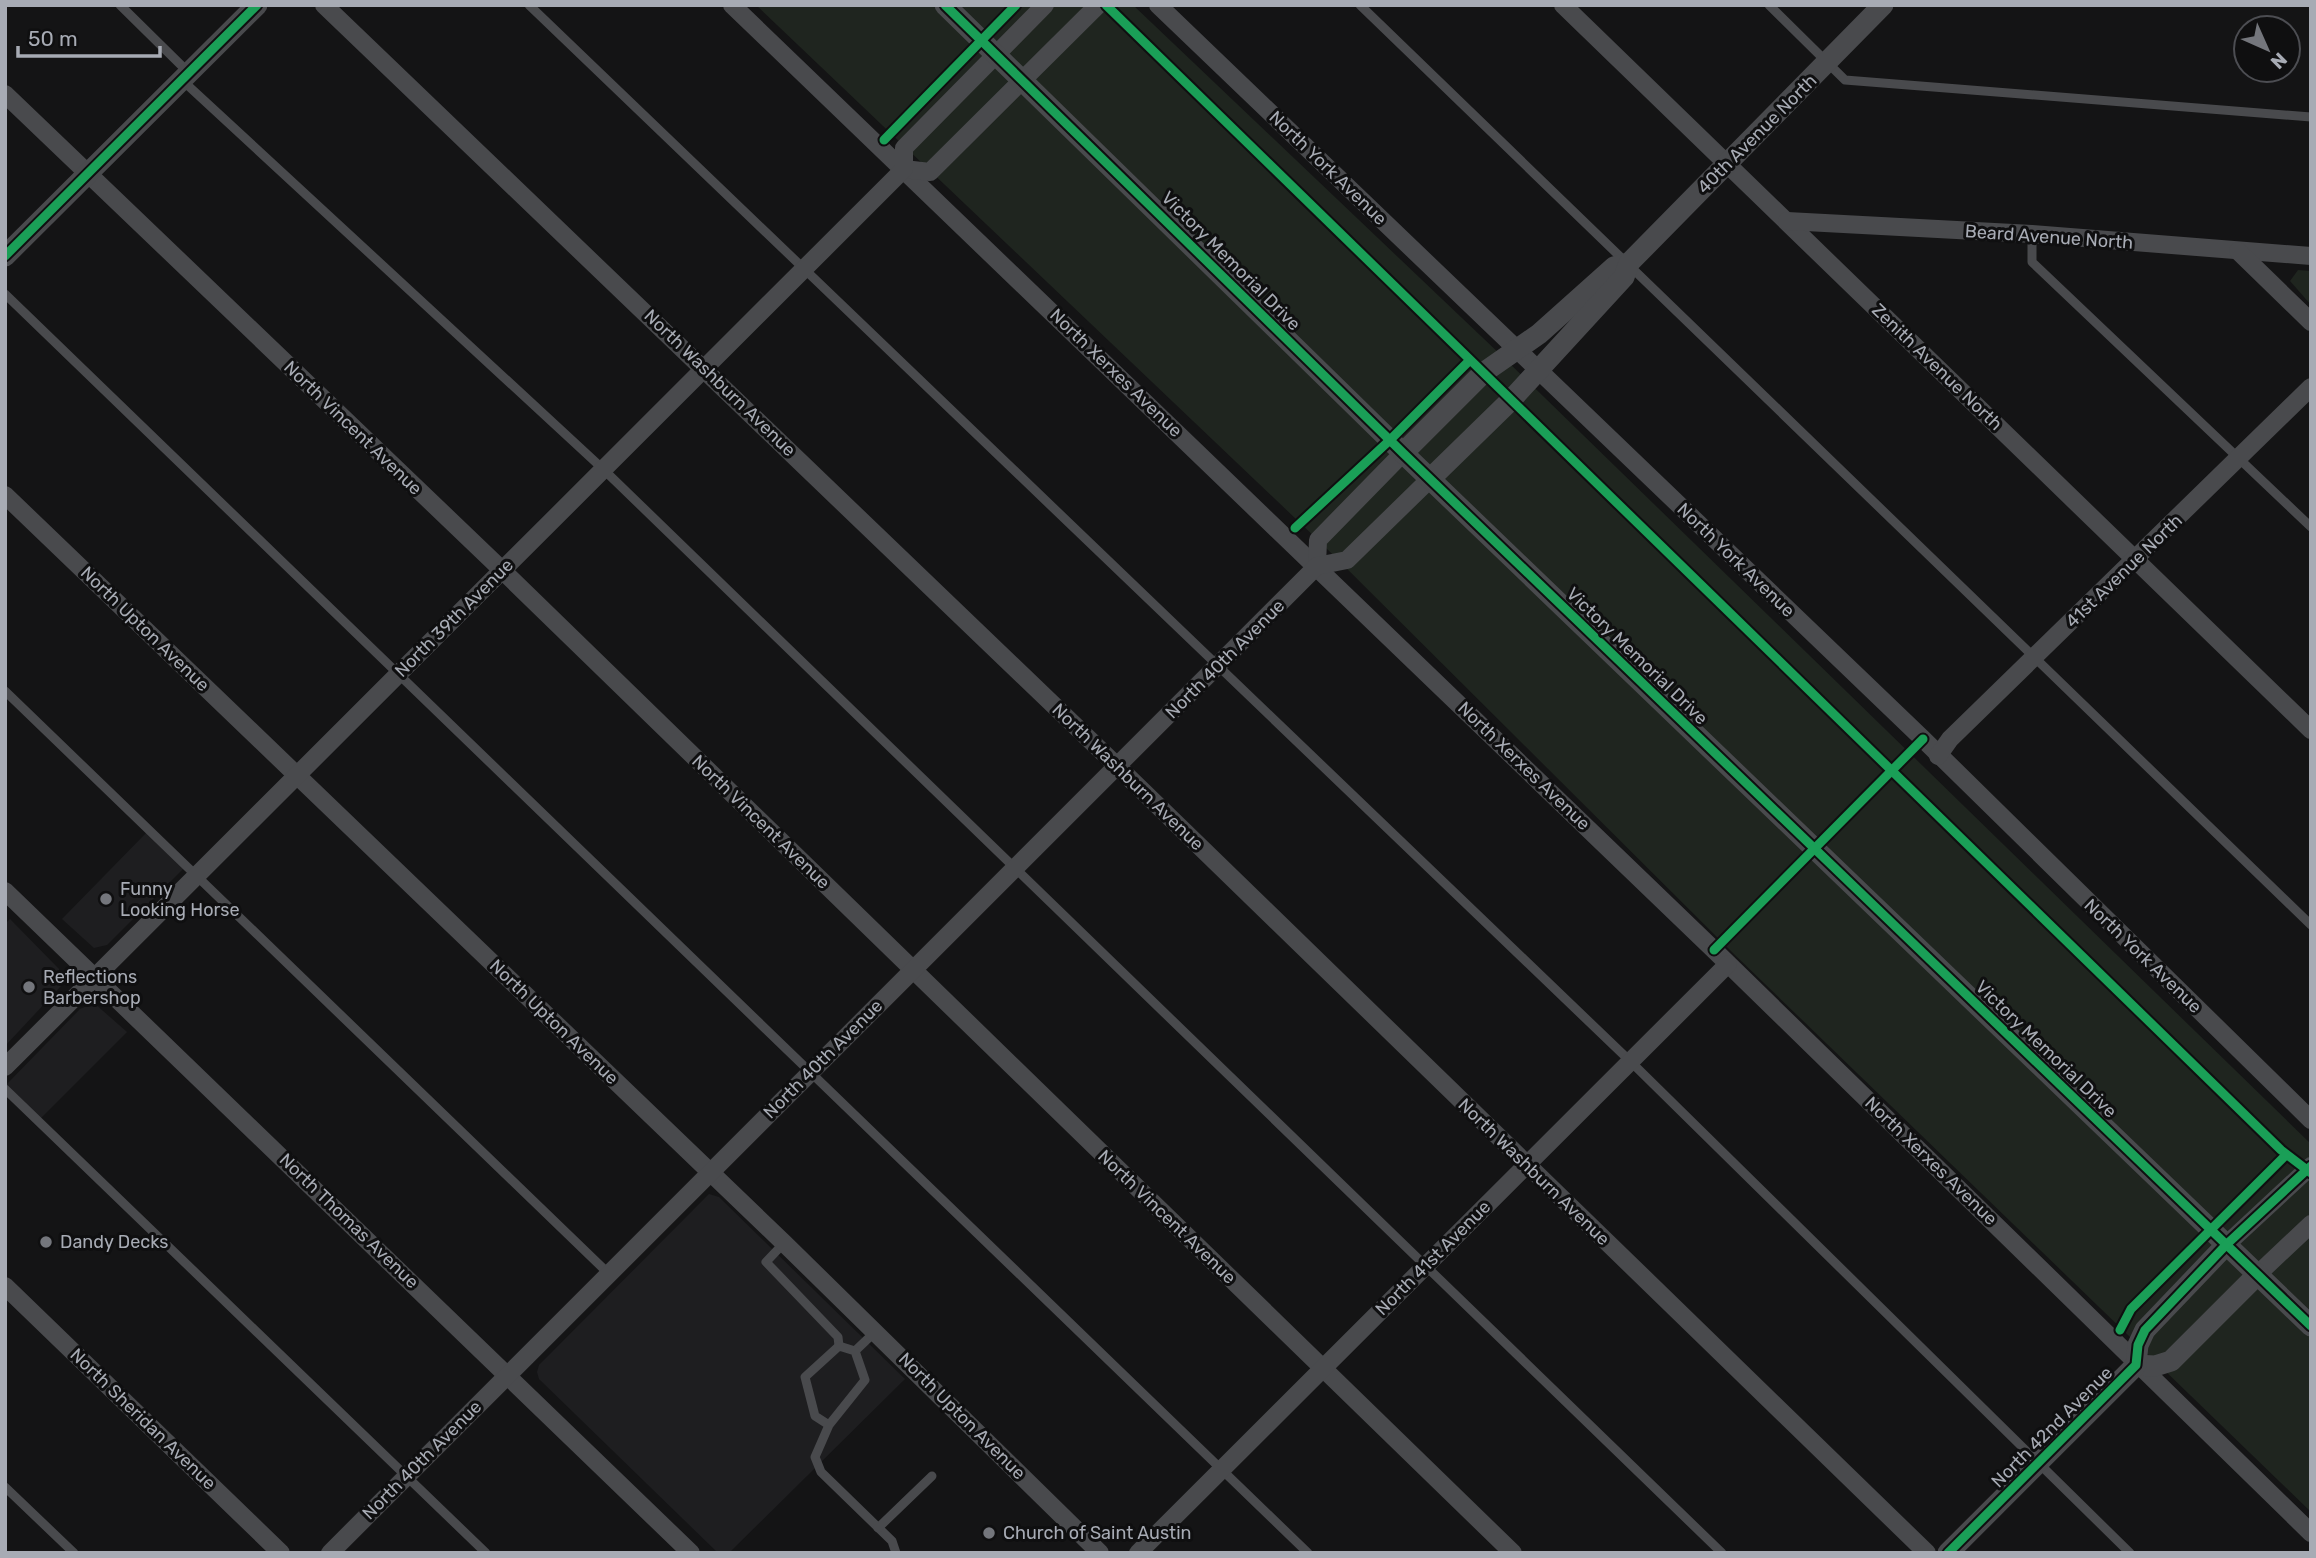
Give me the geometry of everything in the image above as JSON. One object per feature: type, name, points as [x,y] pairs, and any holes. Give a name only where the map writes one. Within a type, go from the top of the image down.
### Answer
[{"type":"street","points":[[5,256],[257,5]]},
{"type":"street","name":"North Washburn Avenue","points":[[324,5],[1117,766],[1927,1553]]},
{"type":"street","name":"North Xerxes Avenue","points":[[732,5],[1317,566],[2116,1340],[2136,1365],[2311,1533]]},
{"type":"street","name":"Victory Memorial Drive","points":[[945,5],[1026,81],[1403,453],[2311,1326]]},
{"type":"street","name":"North 39th Avenue","points":[[5,1067],[904,169],[904,148],[1045,5]]},
{"type":"street","points":[[904,169],[930,173],[1026,81],[1098,5]]},
{"type":"street","name":"North York Avenue","points":[[1158,5],[1517,348],[2311,1120]]},
{"type":"street","name":"Zenith Avenue North","points":[[1563,5],[2311,730]]},
{"type":"street","name":"40th Avenue North","points":[[1629,263],[1829,63],[1883,5]]},
{"type":"street","name":"North Vincent Avenue","points":[[5,94],[502,570],[1513,1553]]},
{"type":"street","name":"Beard Avenue North","points":[[1787,221],[2032,234],[2311,256]]},
{"type":"street","points":[[2238,251],[2311,322]]},
{"type":"street","points":[[1317,566],[1318,540],[1483,373],[1539,334],[1614,267],[1629,263]]},
{"type":"street","name":"North 40th Avenue","points":[[330,1553],[1317,566],[1347,560],[1430,479],[1538,370],[1624,277],[1629,263]]},
{"type":"street","name":"41st Avenue North","points":[[1938,756],[1946,743],[2136,561],[2311,387]]},
{"type":"street","name":"North Upton Avenue","points":[[5,495],[785,1243],[1100,1553]]},
{"type":"street","name":"North Thomas Avenue","points":[[5,891],[691,1553]]},
{"type":"street","name":"North 41st Avenue","points":[[1138,1553],[1728,964]]},
{"type":"street","name":"North 42nd Avenue","points":[[1948,1553],[2136,1365],[2138,1345],[2145,1330],[2227,1244],[2311,1166]]},
{"type":"street","name":"North 42nd Avenue","points":[[2136,1365],[2155,1366],[2171,1360],[2311,1224]]},
{"type":"street","name":"North Sheridan Avenue","points":[[5,1286],[281,1553]]},
{"type":"lane","points":[[120,5],[185,76],[603,469],[1722,1553]]},
{"type":"lane","points":[[529,5],[1630,1061],[2130,1553]]},
{"type":"lane","points":[[1360,5],[2311,925]]},
{"type":"lane","points":[[1769,5],[1845,80],[2311,117]]},
{"type":"lane","points":[[2032,234],[2032,262],[2311,527]]},
{"type":"lane","points":[[5,294],[1308,1553]]},
{"type":"lane","points":[[5,691],[609,1274]]},
{"type":"lane","points":[[5,1089],[486,1553]]},
{"type":"lane","points":[[785,1243],[766,1262],[838,1337],[839,1346]]},
{"type":"lane","points":[[855,1351],[876,1331]]},
{"type":"lane","points":[[839,1346],[855,1351]]},
{"type":"lane","points":[[829,1425],[815,1416],[805,1377],[839,1346]]},
{"type":"lane","points":[[855,1351],[865,1380],[829,1425],[815,1457],[821,1472],[892,1541],[896,1553]]},
{"type":"lane","points":[[878,1528],[932,1476]]},
{"type":"lane","points":[[5,1487],[74,1553]]},
{"type":"shaded area","points":[[756,5],[1133,5],[1503,357],[2311,1144],[2311,1512],[1737,957],[1318,540]]},
{"type":"shaded area","points":[[2298,270],[2311,271],[2311,305],[2290,281]]},
{"type":"shaded area","points":[[150,829],[187,865],[107,945],[94,948],[62,919]]},
{"type":"shaded area","points":[[10,919],[59,969],[61,986],[5,1046],[5,924]]},
{"type":"shaded area","points":[[94,1003],[127,1032],[38,1121],[5,1086],[80,1009]]},
{"type":"shaded area","points":[[709,1194],[719,1197],[905,1379],[729,1553],[718,1553],[539,1379],[537,1372],[539,1365]]},
{"type":"cycle path","points":[[5,256],[257,5]]},
{"type":"cycle path","points":[[945,5],[1403,453],[2311,1326]]},
{"type":"cycle path","points":[[884,140],[1016,5]]},
{"type":"cycle path","points":[[1106,5],[2281,1150],[2311,1173]]},
{"type":"cycle path","points":[[1295,528],[1390,440],[1469,361]]},
{"type":"cycle path","points":[[1714,950],[1923,739]]},
{"type":"cycle path","points":[[2120,1330],[2131,1309],[2286,1155]]},
{"type":"cycle path","points":[[1948,1553],[2136,1365],[2138,1345],[2145,1330],[2227,1244],[2311,1166]]},
{"type":"place","name":"Funny Looking Horse","points":[[106,899]]},
{"type":"place","name":"Reflections Barbershop","points":[[29,987]]},
{"type":"place","name":"Dandy Decks","points":[[46,1242]]},
{"type":"place","name":"Church of Saint Austin","points":[[989,1533]]}]
